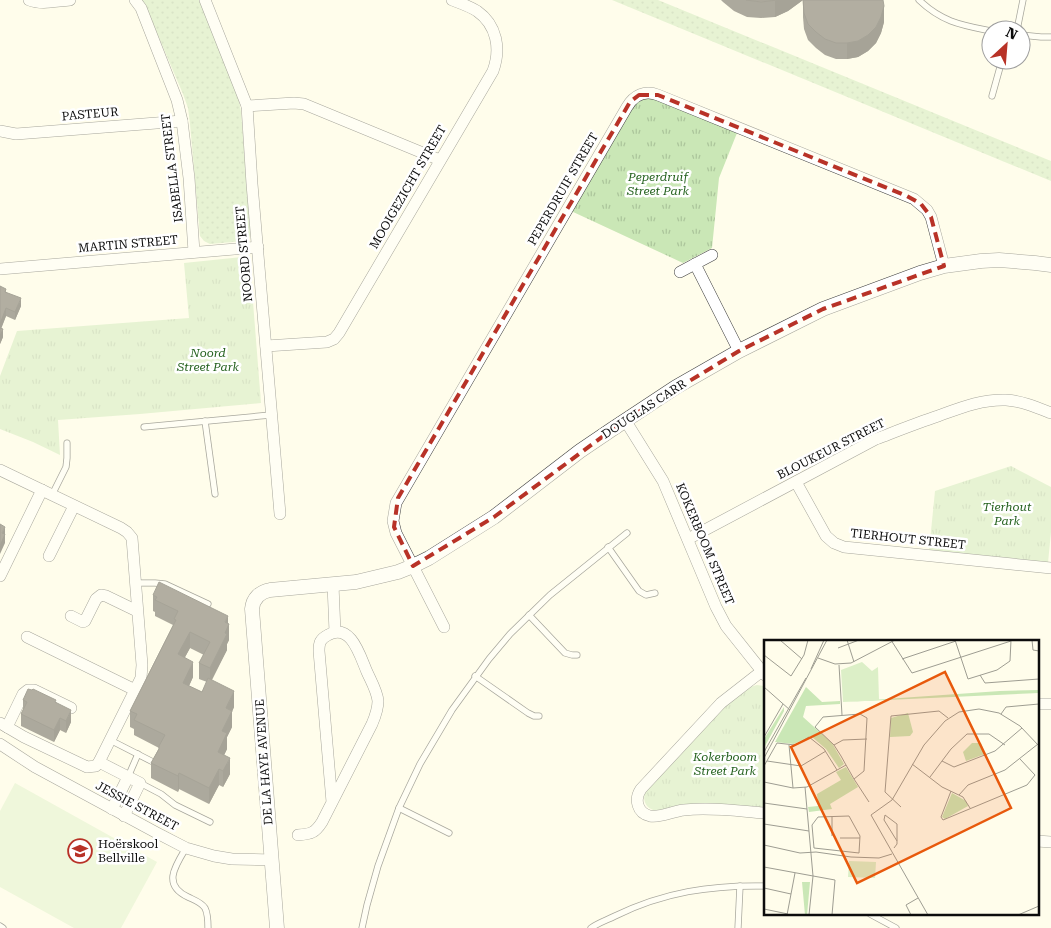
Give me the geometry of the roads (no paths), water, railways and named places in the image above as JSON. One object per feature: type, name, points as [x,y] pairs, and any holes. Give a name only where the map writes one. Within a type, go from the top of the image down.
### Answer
[{"type":"street","points":[[29,0],[44,3],[70,0]]},
{"type":"street","name":"ISABELLA STREET","points":[[135,0],[141,8],[177,100],[182,121],[189,178],[194,252]]},
{"type":"street","name":"NOORD STREET","points":[[205,0],[247,106],[280,514]]},
{"type":"street","name":"MOOIGEZICHT STREET","points":[[266,346],[327,342],[334,339],[339,333],[493,70],[497,55],[497,40],[488,21],[477,12],[452,0]]},
{"type":"street","name":"PEPERDRUIF STREET","points":[[444,627],[396,533],[394,509],[398,498],[627,107],[639,95],[648,92],[658,95],[914,200],[927,210],[931,217],[944,266]]},
{"type":"street","points":[[247,106],[304,104],[440,160]]},
{"type":"street","name":"PASTEUR","points":[[0,130],[16,134],[182,121]]},
{"type":"street","name":"MARTIN STREET","points":[[0,269],[258,247]]},
{"type":"street","points":[[680,272],[712,255]]},
{"type":"street","name":"DOUGLAS CARR","points":[[257,597],[264,591],[270,590],[332,585],[374,579],[413,566],[436,554],[494,517],[580,451],[676,387],[739,351],[823,309],[944,266],[999,260],[1051,266]]},
{"type":"street","points":[[695,264],[739,351]]},
{"type":"street","name":"BLOUKEUR STREET","points":[[688,540],[876,439],[973,404],[994,400],[1014,401],[1032,405],[1051,413]]},
{"type":"street","name":"KOKERBOOM STREET","points":[[625,420],[663,481],[716,607],[726,626],[764,673]]},
{"type":"street","points":[[0,470],[121,528],[130,534],[132,538],[142,665],[140,678],[135,690],[99,762],[96,766],[87,767],[24,737],[4,725],[23,694],[28,690],[34,690],[70,708]]},
{"type":"street","name":"TIERHOUT STREET","points":[[796,482],[826,536],[834,543],[844,547],[1051,568]]},
{"type":"street","points":[[0,576],[47,493]]},
{"type":"street","points":[[49,556],[74,506]]},
{"type":"street","points":[[332,585],[335,632]]},
{"type":"street","points":[[71,616],[83,622],[85,621],[100,595],[137,611]]},
{"type":"street","name":"DE LA HAYE AVENUE","points":[[257,597],[252,609],[277,928]]},
{"type":"street","points":[[298,835],[312,833],[317,830],[322,822],[372,724],[377,710],[378,700],[356,647],[351,638],[335,632],[326,636],[319,644],[332,802]]},
{"type":"street","points":[[26,637],[135,690]]},
{"type":"street","points":[[764,673],[721,703],[641,789],[637,796],[637,801],[642,812],[653,816],[684,810],[721,809],[764,814]]},
{"type":"street","points":[[1038,704],[1051,704]]},
{"type":"street","name":"JESSIE STREET","points":[[0,744],[35,767],[186,848],[232,859],[272,860]]},
{"type":"street","points":[[99,762],[140,783],[124,816]]},
{"type":"street","points":[[112,809],[128,776]]},
{"type":"street","points":[[119,795],[131,801]]},
{"type":"street","points":[[1038,841],[1051,842]]},
{"type":"lane","points":[[919,0],[939,16],[981,29]]},
{"type":"lane","points":[[1019,20],[1023,0]]},
{"type":"lane","points":[[1031,36],[1051,37]]},
{"type":"lane","points":[[992,96],[999,70]]},
{"type":"lane","points":[[144,427],[271,415]]},
{"type":"lane","points":[[206,422],[215,494]]},
{"type":"lane","points":[[47,493],[66,467],[67,443]]},
{"type":"lane","points":[[362,928],[378,866],[398,808],[432,742],[452,710],[476,676],[510,634],[550,595],[627,532]]},
{"type":"lane","points":[[608,547],[639,591],[646,595],[655,593]]},
{"type":"lane","points":[[135,583],[156,582],[165,584],[208,604]]},
{"type":"lane","points":[[529,615],[565,653],[577,655]]},
{"type":"lane","points":[[476,676],[528,713],[540,716]]},
{"type":"lane","points":[[110,740],[155,763]]},
{"type":"lane","points":[[128,776],[138,754]]},
{"type":"lane","points":[[140,783],[161,794],[176,805],[210,822]]},
{"type":"lane","points":[[398,808],[449,833]]},
{"type":"lane","points":[[186,848],[174,871],[172,881],[178,891],[198,902],[204,908],[207,914],[208,928]]},
{"type":"lane","points":[[738,928],[740,886]]},
{"type":"lane","points":[[591,928],[627,910],[676,894],[706,888],[764,886]]},
{"type":"lane","points":[[874,916],[896,928]]},
{"type":"place","name":"Hoërskool Bellville","points":[[80,851]]},
{"type":"park label","name":"Peperdruif Street Park","points":[[658,184]]},
{"type":"park label","name":"Noord Street Park","points":[[208,360]]},
{"type":"park label","name":"Tierhout Park","points":[[1007,514]]},
{"type":"park label","name":"Kokerboom Street Park","points":[[725,764]]}]
